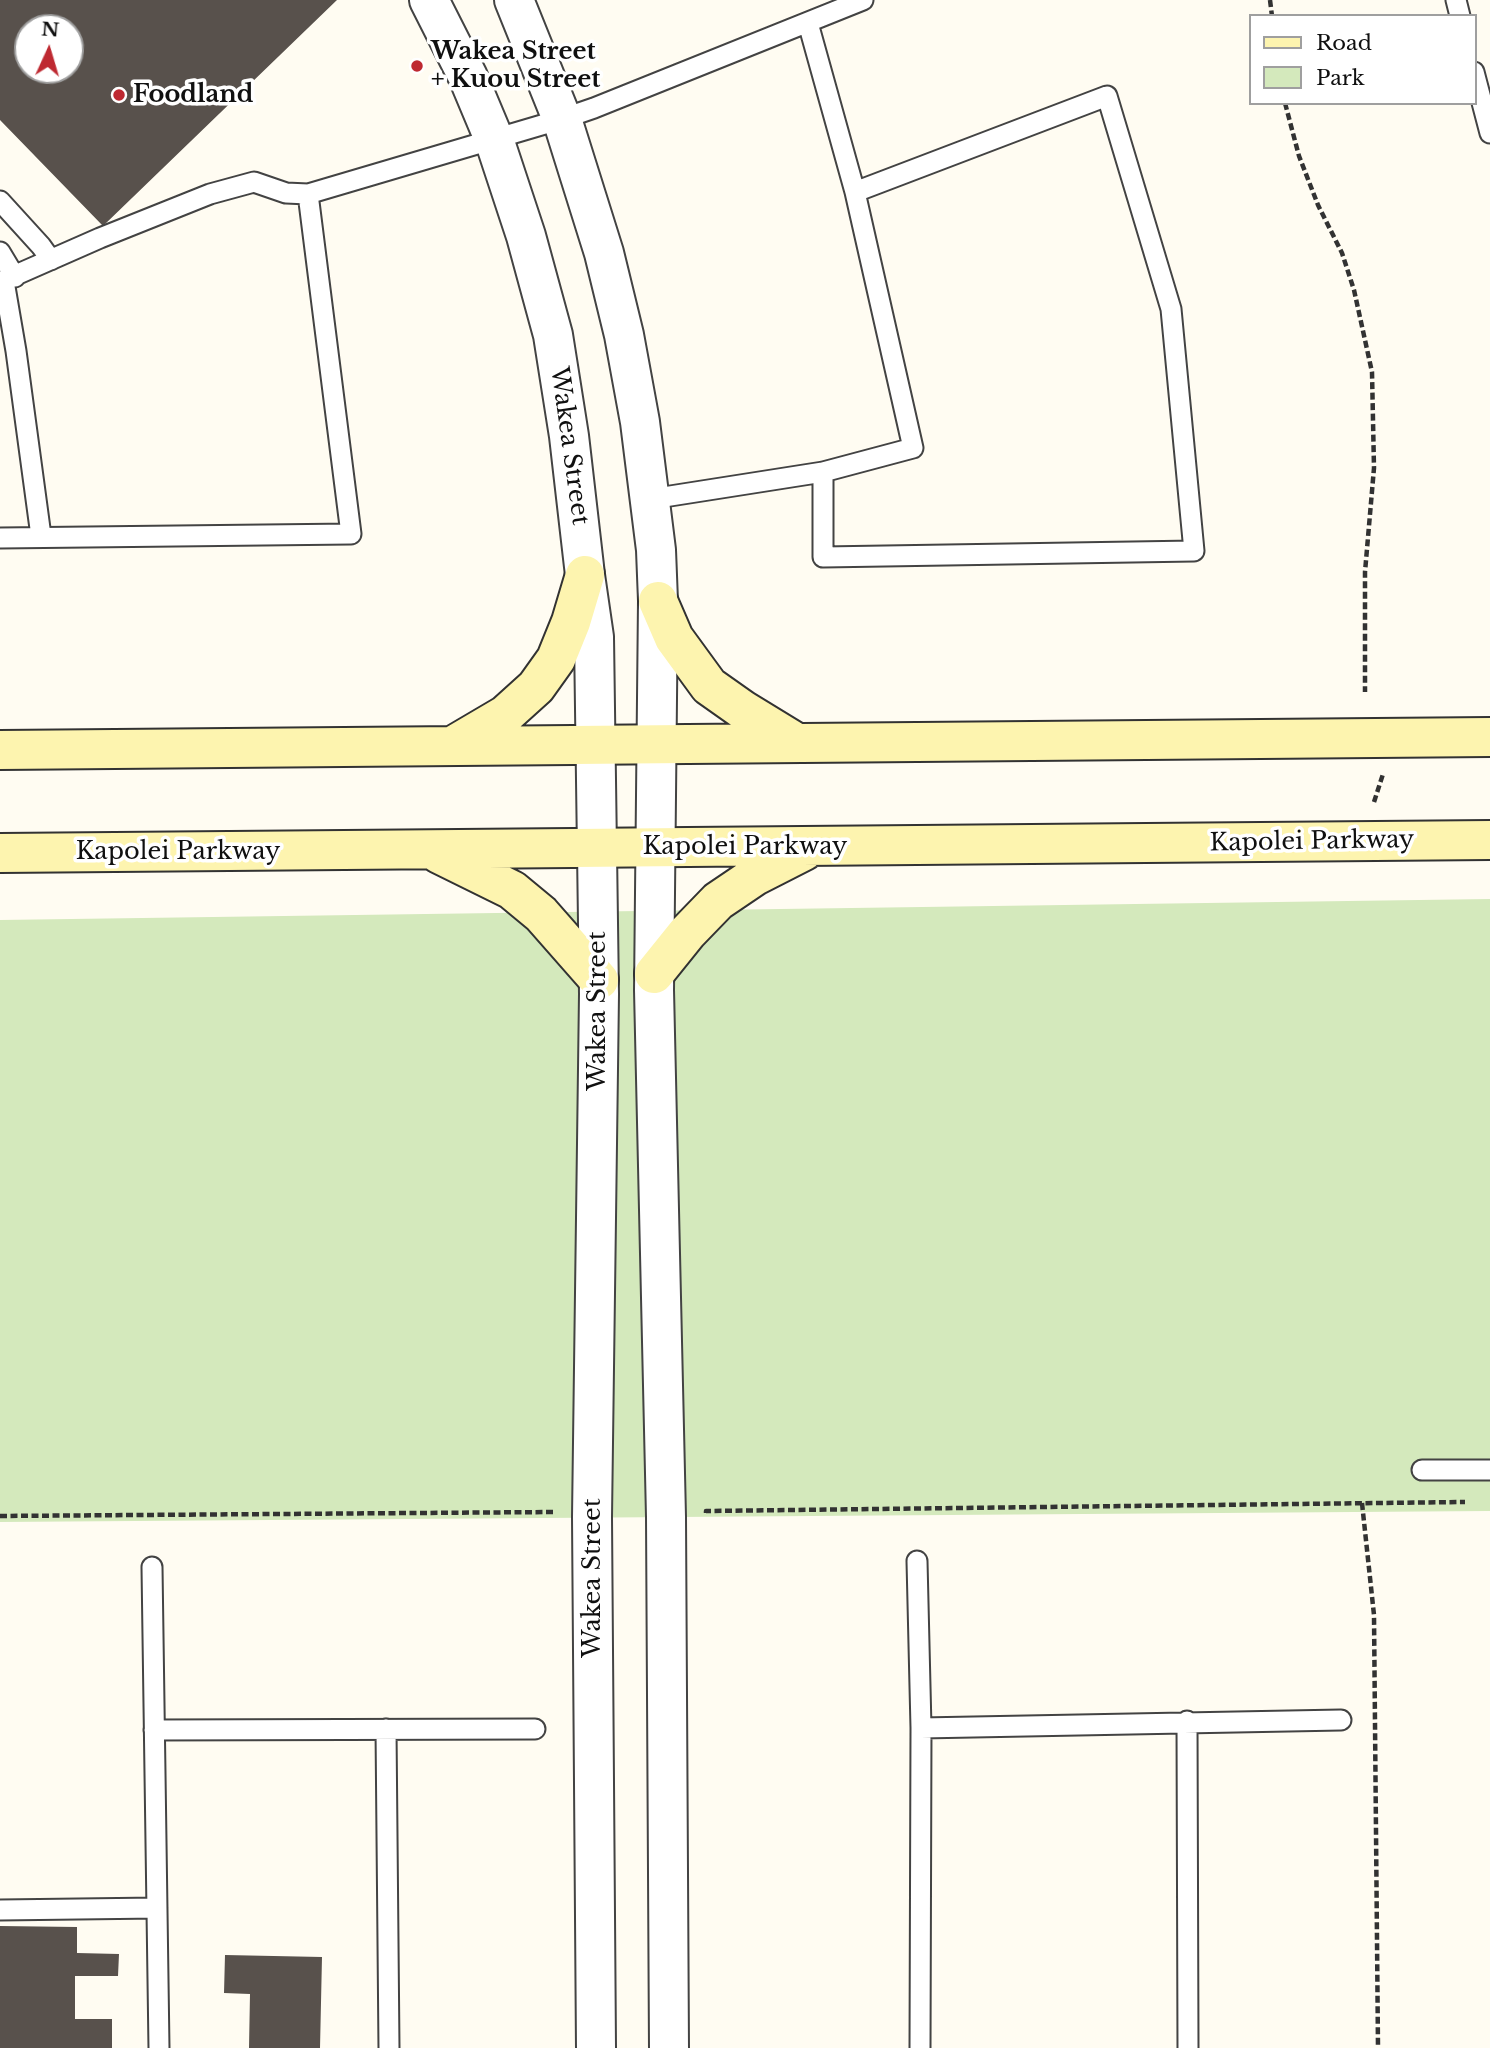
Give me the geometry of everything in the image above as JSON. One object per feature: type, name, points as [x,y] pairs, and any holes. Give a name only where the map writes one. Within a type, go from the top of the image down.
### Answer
[{"type":"main road","points":[[452,746],[505,715],[536,687],[556,659],[571,622],[585,575]]},
{"type":"main road","points":[[658,601],[674,638],[695,670],[709,685],[743,710],[797,743]]},
{"type":"main road","points":[[0,728],[48,750]]},
{"type":"main road","points":[[0,750],[1490,737]]},
{"type":"main road","name":"Kapolei Parkway","points":[[0,853],[1490,840]]},
{"type":"main road","points":[[654,982],[687,933],[718,901],[755,876],[811,847]]},
{"type":"main road","points":[[431,850],[512,890],[541,915],[599,987]]},
{"type":"street","name":"Wakea Street","points":[[429,0],[468,77],[494,139],[526,236],[553,335],[569,436],[594,637],[599,987],[592,1517],[596,2048]]},
{"type":"street","points":[[514,0],[562,119],[586,191],[624,335],[640,422],[656,550],[658,601],[654,982],[666,1517],[669,2048]]},
{"type":"lane","points":[[6,280],[210,194],[254,182],[286,193],[308,194],[562,119],[863,0]]},
{"type":"lane","points":[[651,499],[823,472],[913,448],[855,192],[807,23]]},
{"type":"lane","points":[[1476,80],[1490,133]]},
{"type":"lane","points":[[823,472],[823,557],[1194,551],[1171,309],[1107,96],[855,192]]},
{"type":"lane","points":[[0,538],[351,534],[308,194]]},
{"type":"lane","points":[[0,201],[51,260]]},
{"type":"lane","points":[[0,252],[41,536]]},
{"type":"lane","points":[[1423,1469],[1490,1470]]},
{"type":"lane","points":[[917,1561],[921,1728],[920,2048]]},
{"type":"lane","points":[[152,1567],[159,2048]]},
{"type":"lane","points":[[921,1728],[1341,1720]]},
{"type":"lane","points":[[1187,1721],[1188,2048]]},
{"type":"lane","points":[[386,1729],[389,2048]]},
{"type":"lane","points":[[154,1730],[535,1729]]},
{"type":"lane","points":[[0,1910],[157,1908]]},
{"type":"path","points":[[1286,105],[1299,156],[1318,205],[1342,253],[1357,303],[1372,372],[1374,468],[1365,572],[1365,692]]},
{"type":"path","points":[[1370,813],[1385,768]]},
{"type":"path","points":[[706,1522],[706,1511],[1477,1502]]},
{"type":"path","points":[[1362,1503],[1374,1615],[1378,2048]]},
{"type":"path","points":[[0,1516],[554,1510],[555,1524]]},
{"type":"green space","points":[[1490,899],[1490,1511],[0,1522],[0,920]]},
{"type":"building","name":"Foodland","points":[[0,0],[337,0],[103,226],[0,120]]},
{"type":"building","points":[[0,1926],[77,1927],[77,1953],[119,1954],[118,1976],[75,1976],[75,2019],[112,2019],[112,2048],[0,2048]]},
{"type":"building","points":[[225,1955],[322,1957],[320,2048],[249,2048],[250,1994],[224,1993]]},
{"type":"place","name":"Wakea Street + Kuou Street","points":[[417,66]]},
{"type":"place","name":"Foodland","points":[[119,95]]}]
